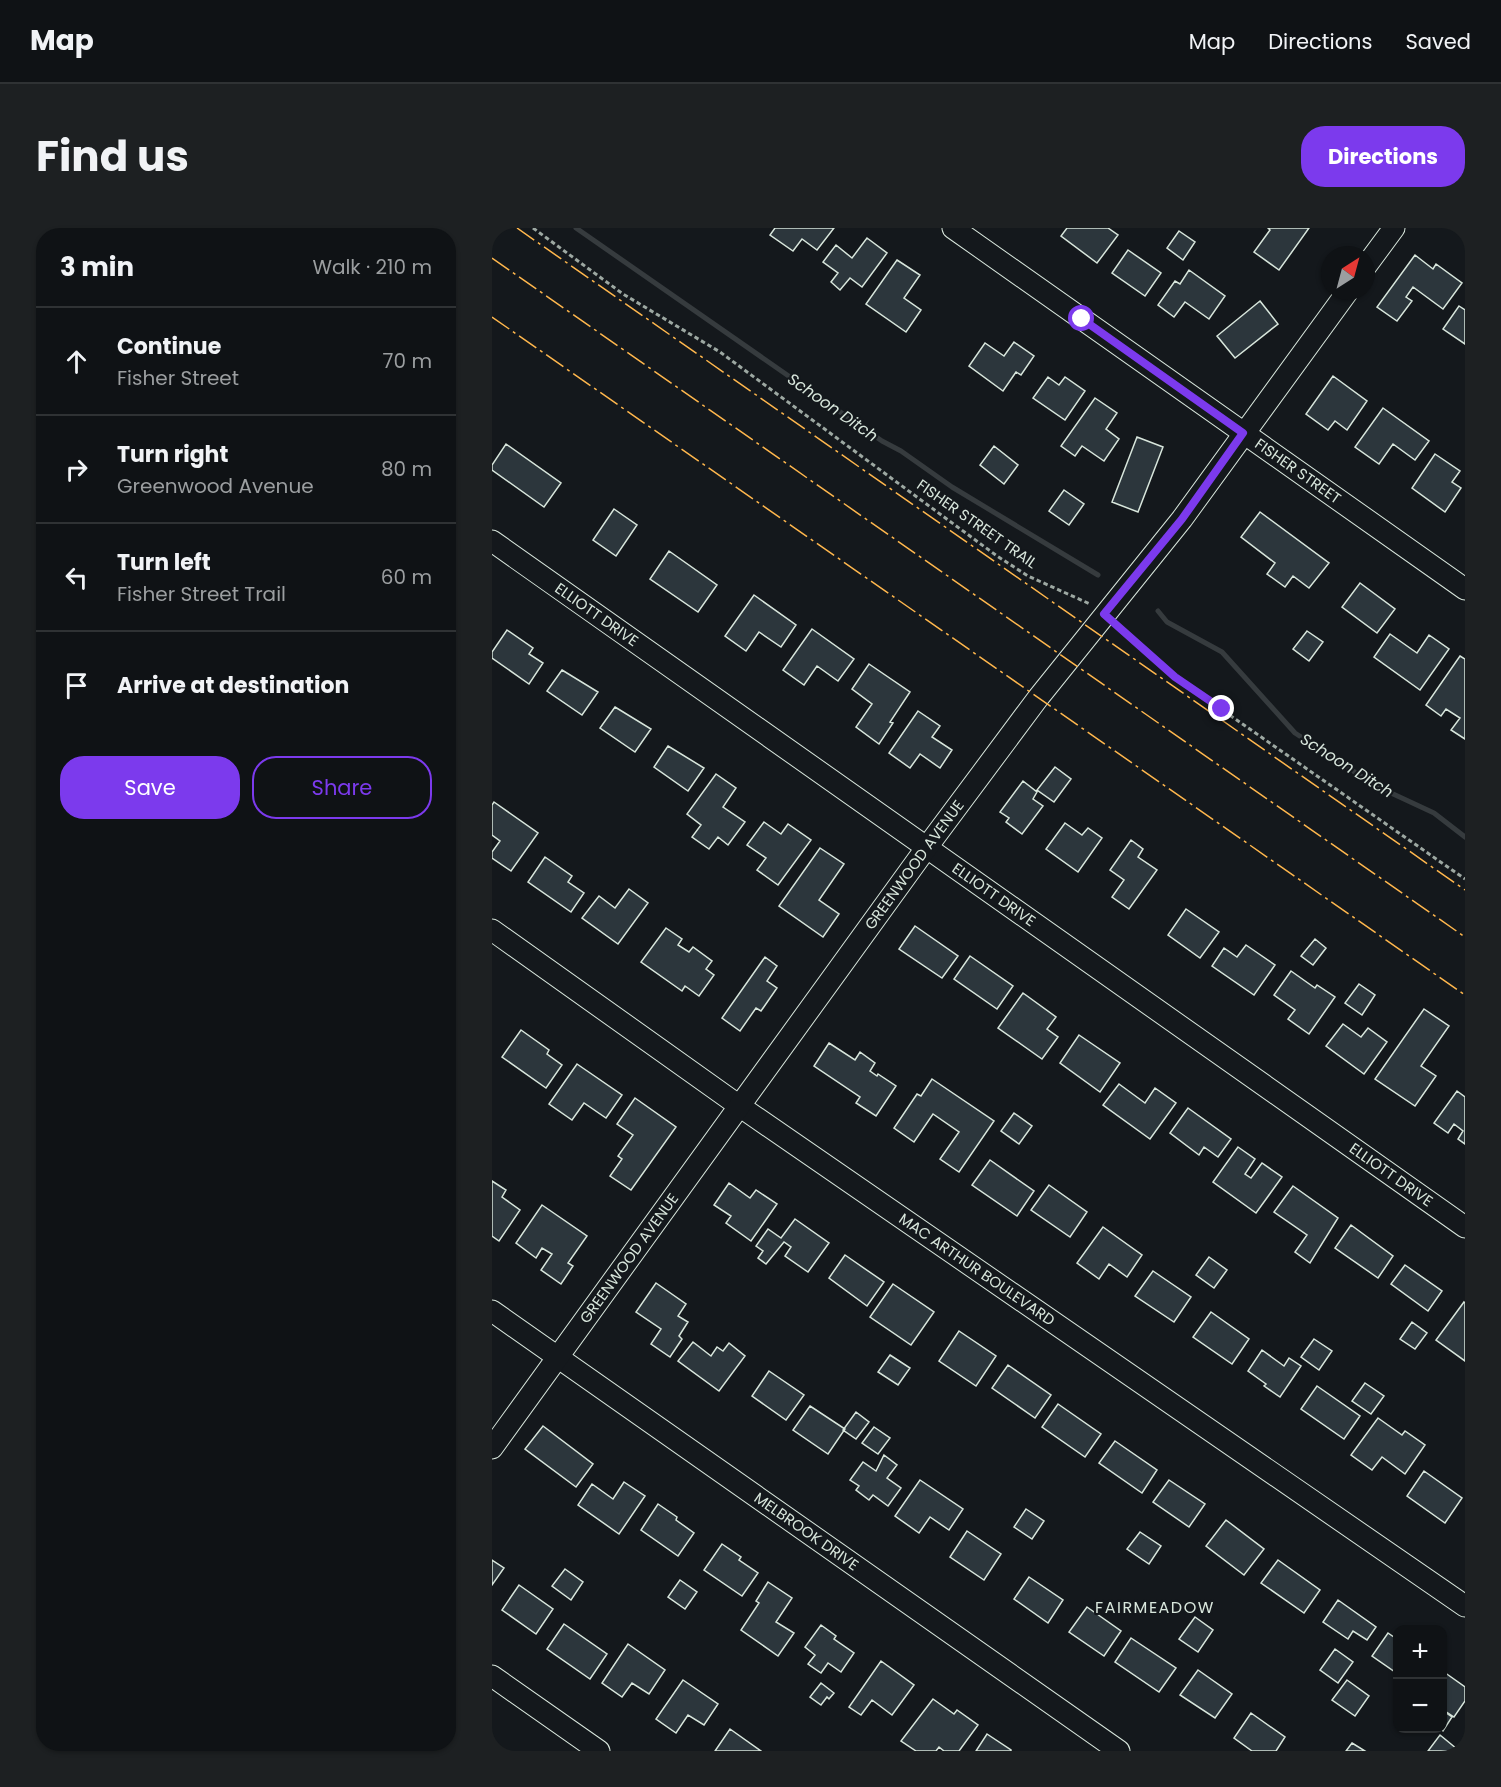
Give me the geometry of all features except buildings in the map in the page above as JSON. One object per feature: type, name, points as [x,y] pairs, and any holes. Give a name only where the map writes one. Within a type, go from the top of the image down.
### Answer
[{"type":"street","name":"FISHER STREET","points":[[953,228],[1465,589]]},
{"type":"street","points":[[1375,254],[1394,228]]},
{"type":"street","name":"GREENWOOD AVENUE","points":[[492,1448],[927,846],[1038,698],[1182,519],[1341,300]]},
{"type":"street","name":"ELLIOTT DRIVE","points":[[492,541],[1465,1227]]},
{"type":"street","name":"MAC ARTHUR BOULEVARD","points":[[492,930],[738,1105],[1465,1606]]},
{"type":"street","name":"MELBROOK DRIVE","points":[[492,1311],[1119,1751]]},
{"type":"street","points":[[492,1676],[588,1748]]},
{"type":"path","name":"FISHER STREET TRAIL","points":[[533,228],[623,294],[720,352],[997,556],[1028,576],[1086,601],[1104,614],[1175,677],[1465,879]]},
{"type":"waterway","name":"Schoon Ditch","points":[[576,228],[882,441],[901,451],[952,487],[1098,575]]},
{"type":"waterway","name":"Schoon Ditch","points":[[1158,611],[1167,622],[1222,652],[1295,733],[1376,786],[1434,813],[1465,837]]},
{"type":"power","points":[[517,228],[1465,890]]},
{"type":"power","points":[[492,258],[1465,937]]},
{"type":"power","points":[[492,317],[1465,995]]},
{"type":"district","name":"FAIRMEADOW","points":[[1155,1607]]},
{"type":"route","points":[[1082,319],[1243,433],[1182,519],[1104,614],[1175,677],[1222,709]]}]
